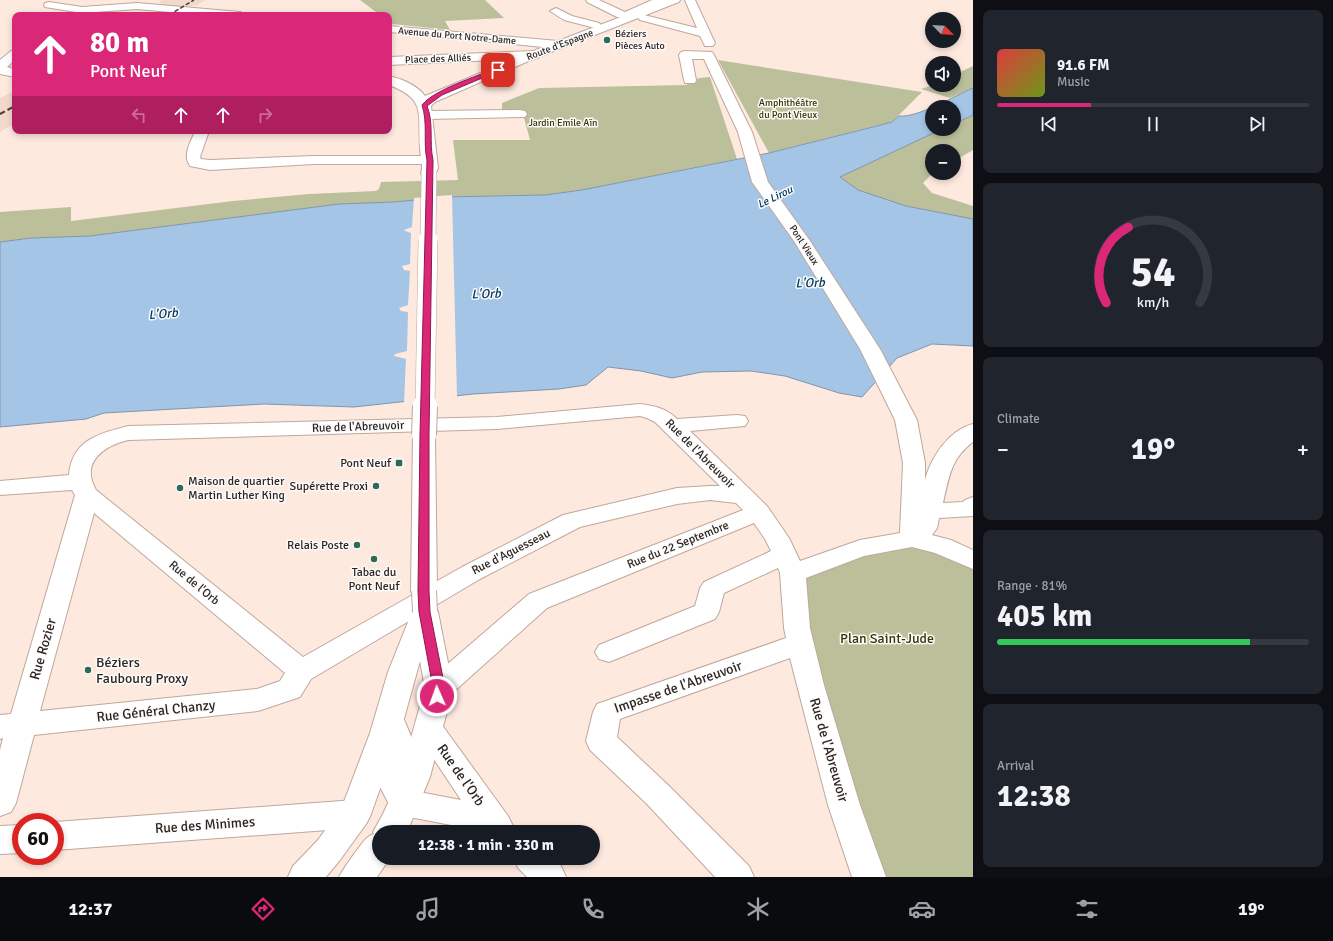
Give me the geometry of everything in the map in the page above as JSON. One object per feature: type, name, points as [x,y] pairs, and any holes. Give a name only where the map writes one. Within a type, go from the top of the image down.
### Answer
[{"type":"street","points":[[44,3],[82,10],[104,9],[127,0]]},
{"type":"street","points":[[144,0],[142,1],[146,5],[204,12]]},
{"type":"street","points":[[591,0],[621,15]]},
{"type":"street","name":"Route d'Espagne","points":[[426,110],[430,100],[440,94],[534,55],[595,25],[660,2],[675,0]]},
{"type":"street","points":[[690,0],[695,15],[706,34],[712,52],[710,61],[696,56],[685,55],[690,80]]},
{"type":"street","points":[[660,2],[681,6],[695,15]]},
{"type":"street","name":"Route d'Espagne","points":[[564,40],[660,2]]},
{"type":"street","points":[[44,3],[57,12]]},
{"type":"street","points":[[92,12],[123,6],[158,7]]},
{"type":"street","points":[[556,11],[568,18],[595,25]]},
{"type":"street","points":[[644,18],[706,34]]},
{"type":"street","name":"Avenue du Port Notre-Dame","points":[[392,29],[524,42],[564,40]]},
{"type":"street","name":"Place des Alliés","points":[[392,61],[534,55]]},
{"type":"street","points":[[4,70],[1,66],[12,57]]},
{"type":"street","name":"Pont Vieux","points":[[710,61],[745,132],[760,182],[802,241],[870,350],[906,420],[914,463],[912,539]]},
{"type":"street","points":[[392,81],[411,89],[420,97],[426,110],[427,149],[430,167],[424,435],[424,601],[439,688],[415,777],[394,825]]},
{"type":"street","points":[[426,110],[520,114]]},
{"type":"street","points":[[201,134],[193,156],[195,163],[210,165],[314,160],[430,167]]},
{"type":"street","name":"Rue de l'Abreuvoir","points":[[83,489],[82,458],[95,444],[114,436],[128,433],[497,423],[640,410],[653,412],[663,417],[751,504]]},
{"type":"street","points":[[673,426],[737,421]]},
{"type":"street","points":[[912,539],[925,528],[939,470],[953,446],[973,431]]},
{"type":"street","points":[[0,488],[83,489]]},
{"type":"street","name":"Rue de l'Orb","points":[[83,489],[301,671]]},
{"type":"street","name":"Rue Rozier","points":[[0,803],[11,726],[83,489]]},
{"type":"street","name":"Rue d'Aguesseau","points":[[301,671],[471,573],[572,521],[678,496],[710,493],[751,504]]},
{"type":"street","points":[[751,504],[777,538],[788,564]]},
{"type":"street","name":"Rue du 22 Septembre","points":[[439,688],[538,601],[751,504]]},
{"type":"street","points":[[929,511],[970,509],[973,505]]},
{"type":"street","points":[[609,652],[706,612],[713,588],[788,564],[860,548],[912,539],[942,546],[973,560]]},
{"type":"street","name":"Rue de l'Abreuvoir","points":[[788,564],[800,644],[810,685],[844,805],[869,877]]},
{"type":"street","points":[[306,877],[329,850],[354,814],[373,767],[390,718],[402,672],[424,601]]},
{"type":"street","name":"Impasse de l'Abreuvoir","points":[[737,877],[658,795],[601,741],[607,712],[800,644]]},
{"type":"street","name":"Rue Général Chanzy","points":[[11,726],[258,700],[290,689],[301,671]]},
{"type":"street","points":[[390,718],[398,741],[394,785],[404,802]]},
{"type":"street","name":"Rue de l'Orb","points":[[429,729],[497,825]]},
{"type":"street","name":"Rue de l'Orb","points":[[404,802],[451,811],[492,825]]},
{"type":"street","name":"Rue des Minimes","points":[[64,835],[354,814]]},
{"type":"street","points":[[0,840],[12,839]]},
{"type":"street","points":[[356,877],[372,857]]},
{"type":"street","points":[[537,865],[549,877]]},
{"type":"shaded area","points":[[162,0],[206,0],[197,5],[188,7],[163,5],[159,2]]},
{"type":"shaded area","points":[[12,92],[12,125],[0,132],[0,98]]},
{"type":"green space","points":[[360,0],[485,0],[504,18],[445,21],[450,30],[392,24],[392,12],[376,12]]},
{"type":"green space","name":"Amphithéâtre du Pont Vieux","points":[[718,60],[922,92],[892,122],[769,153]]},
{"type":"green space","points":[[973,66],[973,88],[950,98],[931,92],[961,92],[961,72]]},
{"type":"green space","name":"Jardin Emile Aïn","points":[[710,77],[737,159],[582,190],[545,195],[445,197],[394,202],[339,204],[90,236],[31,238],[0,242],[0,212],[71,207],[71,221],[233,201],[309,194],[376,191],[379,189],[381,182],[458,180],[453,140],[530,140],[524,118],[526,112],[502,111],[502,103],[539,88],[686,85],[699,78]]},
{"type":"green space","points":[[973,115],[973,150],[961,157],[961,144],[925,144],[926,180],[923,183],[932,193],[973,206],[973,219],[906,206],[858,190],[840,177],[927,136],[961,136],[961,121]]},
{"type":"green space","name":"Plan Saint-Jude","points":[[912,539],[973,564],[973,877],[875,877],[793,573]]},
{"type":"water","points":[[973,88],[973,115],[961,121],[961,100],[948,100]]},
{"type":"water","points":[[925,110],[925,136],[927,136],[840,177],[858,190],[906,206],[973,219],[973,346],[932,344],[897,358],[862,397],[839,393],[785,376],[751,371],[702,372],[672,378],[641,371],[608,367],[586,385],[559,389],[473,394],[354,407],[264,404],[104,413],[86,419],[0,427],[0,242],[31,238],[90,236],[339,204],[394,202],[445,197],[545,195],[582,190],[769,153],[892,122],[899,116],[916,114]]},
{"type":"pier","name":"Pont Neuf","points":[[452,195],[457,398],[404,403],[406,359],[394,356],[395,354],[407,351],[408,312],[401,311],[399,308],[408,305],[410,271],[404,270],[402,266],[410,264],[411,233],[404,230],[412,227],[414,198]]},
{"type":"railway","points":[[174,12],[194,0]]},
{"type":"railway","points":[[0,114],[12,108]]},
{"type":"place","name":"Béziers Pièces Auto","points":[[607,40]]},
{"type":"place","name":"Pont Neuf","points":[[399,463]]},
{"type":"place","name":"Supérette Proxi","points":[[376,486]]},
{"type":"place","name":"Maison de quartier Martin Luther King","points":[[180,488]]},
{"type":"place","name":"Relais Poste","points":[[357,545]]},
{"type":"place","name":"Tabac du Pont Neuf","points":[[374,559]]},
{"type":"place","name":"Béziers Faubourg Proxy","points":[[88,670]]},
{"type":"route","points":[[437,696],[439,688],[425,612],[424,591],[424,435],[430,160],[427,149],[428,115],[424,105],[440,94],[498,70]]},
{"type":"water label","name":"Le Lirou","points":[[775,197]]},
{"type":"water label","name":"L'Orb","points":[[810,283]]},
{"type":"water label","name":"L'Orb","points":[[486,294]]},
{"type":"water label","name":"L'Orb","points":[[163,314]]}]
